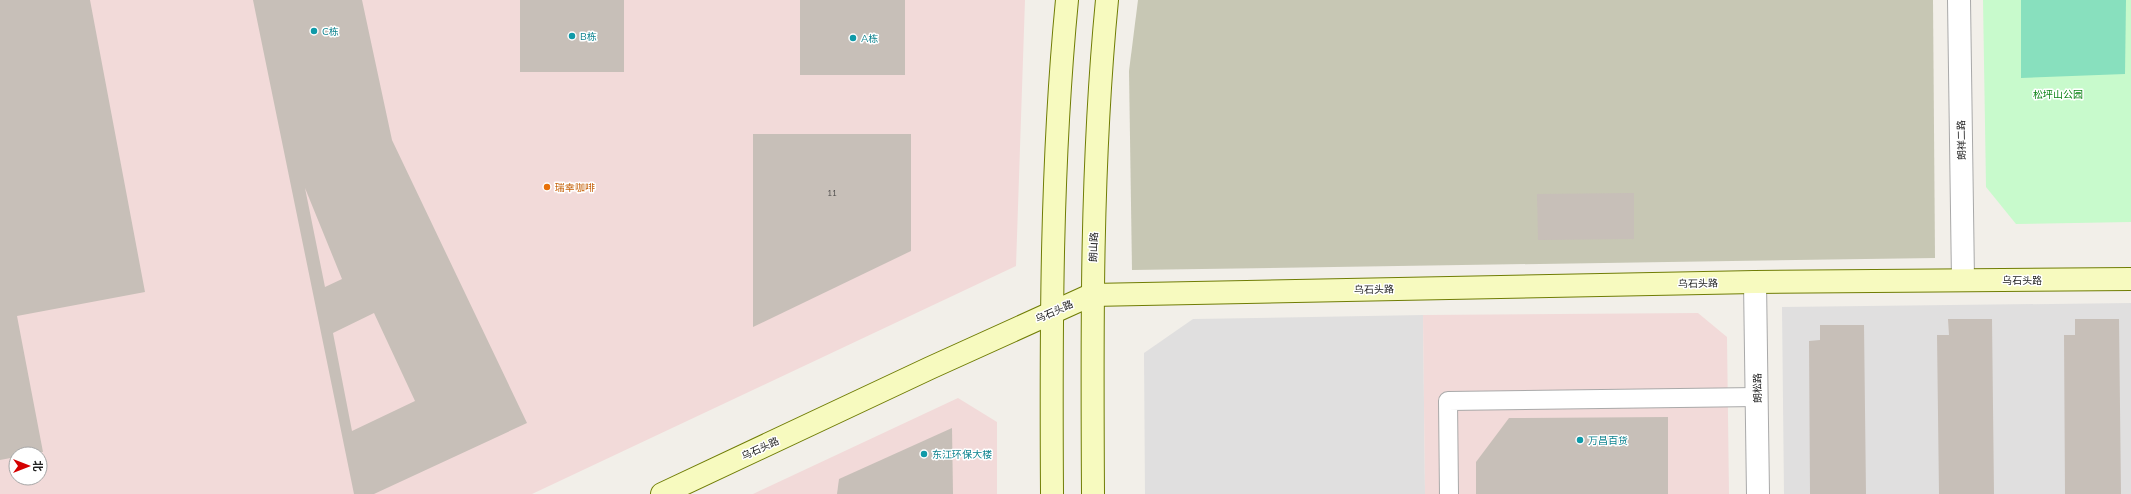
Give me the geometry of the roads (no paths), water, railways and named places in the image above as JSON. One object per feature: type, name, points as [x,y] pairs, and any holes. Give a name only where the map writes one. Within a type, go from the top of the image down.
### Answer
[{"type":"street","points":[[1052,494],[1050,313],[1059,80],[1067,0]]},
{"type":"street","name":"朗山路","points":[[1093,494],[1092,295],[1099,83],[1107,0]]},
{"type":"street","name":"朗祥二路","points":[[1959,0],[1963,280]]},
{"type":"street","name":"乌石头路","points":[[662,494],[1050,313],[1092,295],[1755,282],[2131,279]]},
{"type":"street","name":"朗松路","points":[[1755,282],[1758,494]]},
{"type":"lane","points":[[1449,494],[1448,401],[1757,397]]},
{"type":"place","name":"C栋","points":[[314,31]]},
{"type":"place","name":"B栋","points":[[572,36]]},
{"type":"place","name":"A栋","points":[[853,38]]},
{"type":"place","name":"瑞幸咖啡","points":[[547,187]]},
{"type":"place","name":"万昌百货","points":[[1580,440]]},
{"type":"place","name":"东江环保大楼","points":[[924,454]]},
{"type":"park label","name":"松坪山公园","points":[[2058,94]]}]
